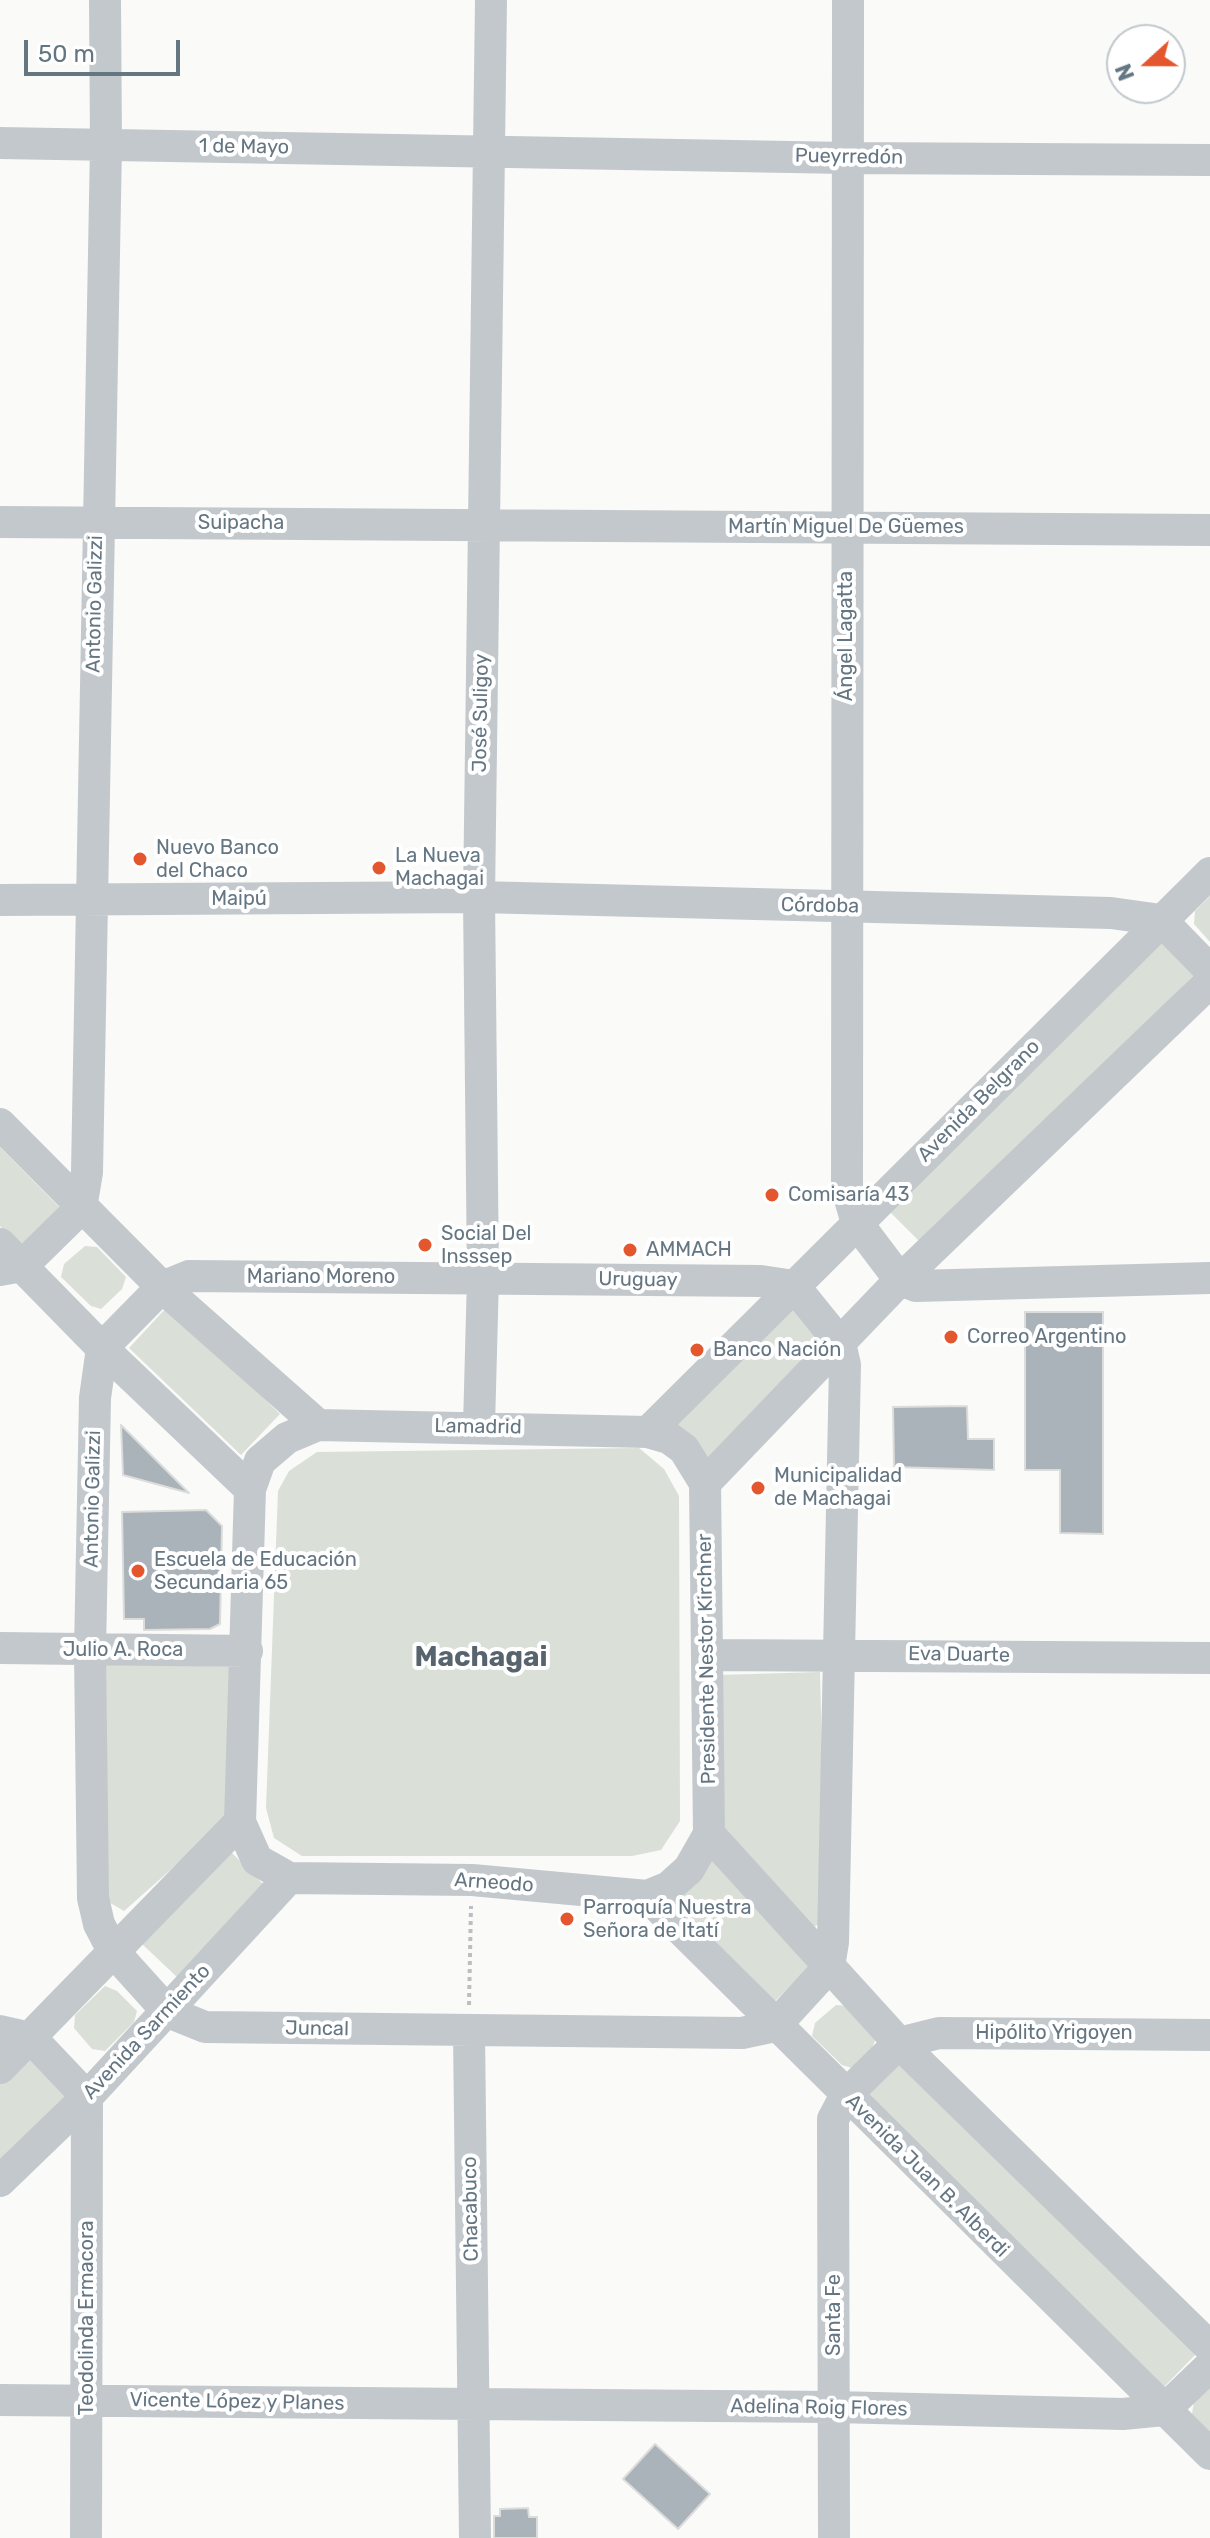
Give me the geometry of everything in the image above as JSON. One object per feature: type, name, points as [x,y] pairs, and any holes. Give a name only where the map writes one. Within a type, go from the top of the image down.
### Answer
[{"type":"street","name":"Antonio Galizzi","points":[[81,1208],[87,1172],[96,522],[106,145],[105,0]]},
{"type":"street","name":"José Suligoy","points":[[479,1426],[483,1277],[479,897],[491,0]]},
{"type":"street","name":"Ángel Lagatta","points":[[848,0],[847,1189],[857,1223]]},
{"type":"street","name":"1 de Mayo","points":[[0,143],[487,151]]},
{"type":"street","name":"Pueyrredón","points":[[487,151],[847,158],[1210,160]]},
{"type":"street","name":"Suipacha","points":[[0,522],[483,524]]},
{"type":"street","name":"Martín Miguel De Güemes","points":[[483,524],[1210,530]]},
{"type":"street","name":"Avenida Belgrano","points":[[648,1432],[1210,873]]},
{"type":"street","name":"Maipú","points":[[0,900],[479,897]]},
{"type":"street","name":"Córdoba","points":[[479,897],[1111,913],[1161,920]]},
{"type":"street","points":[[1161,920],[1210,970]]},
{"type":"street","points":[[705,1483],[900,1280],[1210,982]]},
{"type":"street","points":[[0,1124],[162,1287],[318,1425]]},
{"type":"street","points":[[81,1208],[7,1260],[250,1489],[240,1822],[257,1860],[289,1878]]},
{"type":"street","points":[[857,1223],[900,1280],[916,1286],[1210,1278]]},
{"type":"street","name":"Mariano Moreno","points":[[162,1287],[189,1276],[483,1277]]},
{"type":"street","name":"Uruguay","points":[[483,1277],[761,1281],[794,1286]]},
{"type":"street","points":[[469,2032],[742,2033],[775,2026],[829,1967],[833,1942],[845,1365],[840,1343],[794,1286]]},
{"type":"street","points":[[102,1348],[162,1287]]},
{"type":"street","name":"Antonio Galizzi","points":[[90,1651],[95,1398],[102,1348]]},
{"type":"street","name":"Lamadrid","points":[[250,1489],[260,1461],[287,1438],[318,1425],[479,1426],[648,1432],[669,1438],[684,1449],[705,1483]]},
{"type":"street","name":"Presidente Nestor Kirchner","points":[[705,1483],[709,1834]]},
{"type":"street","name":"Julio A. Roca","points":[[0,1648],[247,1651]]},
{"type":"street","points":[[90,1651],[93,1898],[99,1924],[113,1951],[168,2012]]},
{"type":"street","name":"Eva Duarte","points":[[707,1655],[837,1653],[1210,1658]]},
{"type":"street","points":[[0,2068],[240,1822]]},
{"type":"street","points":[[647,1896],[669,1887],[689,1869],[709,1834],[899,2043],[1210,2347]]},
{"type":"street","name":"Arneodo","points":[[289,1878],[472,1880],[647,1896]]},
{"type":"street","name":"Avenida Sarmiento","points":[[0,2181],[87,2097],[289,1878]]},
{"type":"street","name":"Avenida Juan B. Alberdi","points":[[647,1896],[1210,2454]]},
{"type":"street","name":"Juncal","points":[[168,2012],[205,2027],[469,2032]]},
{"type":"street","points":[[0,2031],[31,2038],[87,2097]]},
{"type":"street","name":"Chacabuco","points":[[469,2032],[475,2538]]},
{"type":"street","name":"Hipólito Yrigoyen","points":[[899,2043],[939,2033],[1210,2035]]},
{"type":"street","points":[[846,2095],[899,2043]]},
{"type":"street","name":"Santa Fe","points":[[834,2538],[833,2119],[846,2095]]},
{"type":"street","name":"Teodolinda Ermacora","points":[[86,2538],[87,2097]]},
{"type":"street","points":[[1164,2410],[1210,2366]]},
{"type":"street","name":"Vicente López y Planes","points":[[0,2400],[474,2405]]},
{"type":"street","name":"Adelina Roig Flores","points":[[474,2405],[834,2407],[1123,2414],[1164,2410]]},
{"type":"path","points":[[469,2032],[472,1880]]},
{"type":"shaded area","points":[[1210,896],[1210,942],[1194,924],[1195,911]]},
{"type":"shaded area","points":[[1160,936],[1196,973],[922,1244],[886,1208]]},
{"type":"shaded area","points":[[0,1147],[65,1213],[26,1252],[0,1226]]},
{"type":"shaded area","points":[[85,1246],[97,1247],[126,1277],[122,1289],[101,1309],[91,1306],[61,1277],[64,1264]]},
{"type":"shaded area","points":[[168,1306],[280,1414],[241,1455],[129,1348]]},
{"type":"shaded area","points":[[791,1306],[827,1343],[708,1461],[672,1425]]},
{"type":"shaded area","points":[[639,1448],[664,1469],[679,1496],[680,1821],[661,1850],[632,1856],[302,1856],[274,1838],[266,1808],[278,1491],[289,1471],[317,1452]]},
{"type":"shaded area","points":[[105,1663],[231,1667],[227,1820],[124,1911],[107,1901]]},
{"type":"shaded area","points":[[820,1672],[826,1919],[811,1929],[721,1831],[719,1675]]},
{"type":"shaded area","points":[[229,1850],[265,1886],[178,1978],[140,1942]]},
{"type":"shaded area","points":[[711,1859],[813,1964],[773,2003],[672,1898]]},
{"type":"shaded area","points":[[105,1986],[117,1991],[137,2011],[134,2022],[105,2051],[92,2049],[74,2028],[75,2015]]},
{"type":"shaded area","points":[[836,2005],[849,2006],[877,2036],[872,2048],[852,2068],[842,2065],[812,2036],[815,2023]]},
{"type":"shaded area","points":[[31,2053],[70,2093],[0,2162],[0,2083]]},
{"type":"shaded area","points":[[900,2060],[1197,2353],[1163,2388],[867,2095]]},
{"type":"shaded area","points":[[1210,2387],[1210,2432],[1192,2414],[1194,2401]]},
{"type":"building","points":[[1025,1312],[1103,1312],[1103,1534],[1060,1533],[1060,1470],[1025,1470]]},
{"type":"building","points":[[967,1406],[968,1439],[994,1439],[994,1470],[894,1467],[893,1407]]},
{"type":"building","points":[[121,1425],[189,1493],[123,1475]]},
{"type":"building","points":[[206,1510],[222,1526],[220,1624],[210,1629],[144,1630],[144,1619],[124,1619],[122,1512]]},
{"type":"building","points":[[655,2444],[710,2494],[678,2529],[623,2479]]},
{"type":"building","points":[[528,2508],[529,2517],[537,2517],[537,2538],[494,2538],[494,2516],[500,2516],[500,2509]]},
{"type":"place","name":"Nuevo Banco del Chaco","points":[[140,859]]},
{"type":"place","name":"La Nueva Machagai","points":[[379,868]]},
{"type":"place","name":"Comisaría 43","points":[[772,1195]]},
{"type":"place","name":"Social Del Insssep","points":[[425,1245]]},
{"type":"place","name":"AMMACH","points":[[630,1250]]},
{"type":"place","name":"Correo Argentino","points":[[951,1337]]},
{"type":"place","name":"Banco Nación","points":[[697,1350]]},
{"type":"place","name":"Municipalidad de Machagai","points":[[758,1488]]},
{"type":"place","name":"Escuela de Educación Secundaria 65","points":[[138,1571]]},
{"type":"place","name":"Parroquía Nuestra Señora de Itatí","points":[[567,1919]]},
{"type":"district","name":"Machagai","points":[[481,1658]]}]
